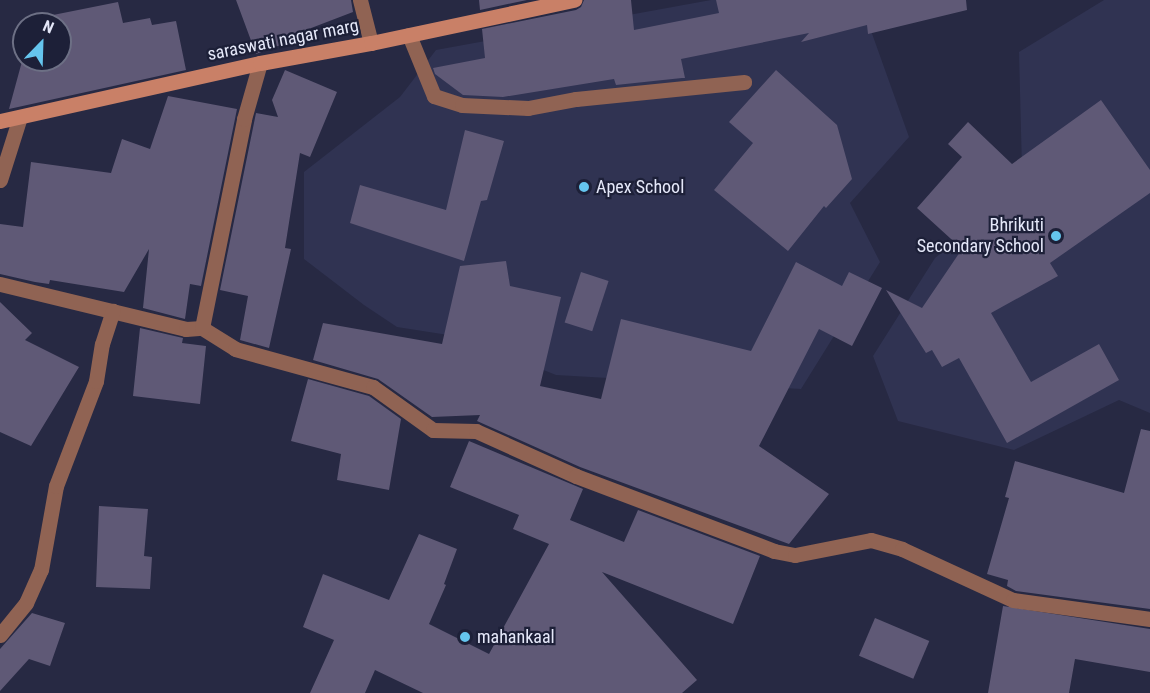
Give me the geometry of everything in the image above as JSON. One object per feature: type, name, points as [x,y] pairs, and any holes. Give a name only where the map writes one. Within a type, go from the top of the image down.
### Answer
[{"type":"main road","name":"saraswati nagar marg","points":[[0,121],[260,63],[371,43],[574,0]]},
{"type":"street","points":[[360,0],[371,43]]},
{"type":"street","points":[[409,35],[434,96],[462,105],[528,108],[576,99],[744,82]]},
{"type":"street","points":[[202,328],[244,119],[260,63]]},
{"type":"street","points":[[0,180],[20,117]]},
{"type":"street","points":[[0,285],[186,329],[202,328],[235,350],[374,387],[433,430],[476,431],[576,476],[774,551],[795,555],[871,540],[902,549],[1013,600],[1150,619]]},
{"type":"street","points":[[0,635],[26,603],[41,570],[56,486],[96,381],[102,344],[113,311]]},
{"type":"shaded area","name":"Apex School","points":[[711,0],[860,0],[909,137],[850,203],[880,262],[801,389],[556,375],[461,337],[397,327],[304,259],[304,172],[400,97],[436,50]]},
{"type":"shaded area","name":"Bhrikuti Secondary School","points":[[1104,0],[1150,0],[1150,413],[1119,400],[1014,450],[898,421],[873,356],[935,258],[989,214],[1022,170],[1019,52]]},
{"type":"building","points":[[236,0],[351,0],[353,12],[306,30],[308,35],[256,54]]},
{"type":"building","points":[[479,0],[527,0],[480,10]]},
{"type":"building","points":[[584,0],[631,0],[634,30],[719,13],[716,0],[966,0],[967,10],[868,34],[867,25],[801,42],[809,33],[681,59],[685,78],[616,85],[614,79],[503,97],[463,95],[435,74],[433,68],[485,58],[482,29],[576,10],[581,7]]},
{"type":"building","points":[[118,2],[123,23],[150,18],[152,25],[176,21],[186,70],[9,109],[19,72],[72,72],[72,12],[68,12]]},
{"type":"building","points":[[285,70],[337,92],[310,157],[300,153],[285,248],[291,249],[269,348],[240,340],[248,296],[220,290],[256,113],[278,117],[272,100]]},
{"type":"building","points":[[776,70],[837,125],[852,179],[826,208],[824,206],[788,251],[714,190],[753,143],[729,122]]},
{"type":"building","points":[[168,96],[237,109],[201,286],[190,284],[185,319],[143,308],[149,249],[124,292],[50,280],[49,284],[35,282],[0,274],[0,224],[23,227],[31,162],[111,173],[122,139],[150,149]]},
{"type":"building","points":[[1101,100],[1150,170],[1150,193],[1050,263],[1058,276],[991,313],[1031,382],[1099,344],[1119,380],[1007,443],[959,358],[942,367],[932,350],[926,353],[886,290],[922,308],[962,249],[917,208],[962,157],[948,144],[968,122],[1012,164]]},
{"type":"building","points":[[465,130],[504,141],[487,200],[481,201],[464,261],[350,223],[360,185],[446,210]]},
{"type":"building","points":[[506,261],[510,286],[561,297],[540,386],[601,399],[621,319],[751,351],[796,262],[842,286],[849,272],[882,288],[852,346],[819,329],[759,446],[829,494],[789,544],[580,467],[477,421],[480,415],[432,417],[378,379],[313,360],[323,323],[442,344],[460,266]]},
{"type":"building","points":[[581,272],[609,281],[592,331],[565,322]]},
{"type":"building","points":[[0,302],[32,333],[25,340],[79,367],[31,446],[0,432]]},
{"type":"building","points":[[140,328],[183,338],[182,343],[206,346],[200,404],[133,396]]},
{"type":"building","points":[[308,379],[369,396],[401,419],[389,490],[337,480],[341,454],[291,441]]},
{"type":"building","points":[[1141,429],[1150,431],[1150,609],[1016,591],[1007,586],[1008,580],[987,574],[1009,498],[1005,497],[1015,461],[1124,493]]},
{"type":"building","points":[[469,441],[583,489],[570,520],[624,542],[638,510],[760,556],[733,624],[602,572],[697,680],[682,693],[423,693],[375,670],[365,693],[310,693],[334,640],[303,627],[323,574],[389,600],[419,534],[457,549],[444,584],[446,585],[429,624],[489,654],[549,544],[513,529],[519,515],[450,487]]},
{"type":"building","points":[[99,506],[148,509],[144,556],[152,557],[150,589],[96,587]]},
{"type":"building","points":[[1003,606],[1150,629],[1150,672],[1075,659],[1069,693],[988,693]]},
{"type":"building","points":[[32,613],[65,623],[50,666],[29,659],[0,691],[0,649]]},
{"type":"building","points":[[875,618],[929,641],[913,679],[859,656]]},
{"type":"place","name":"Apex School","points":[[584,187]]},
{"type":"place","name":"Bhrikuti Secondary School","points":[[1056,236]]},
{"type":"place","name":"mahankaal","points":[[465,637]]}]
